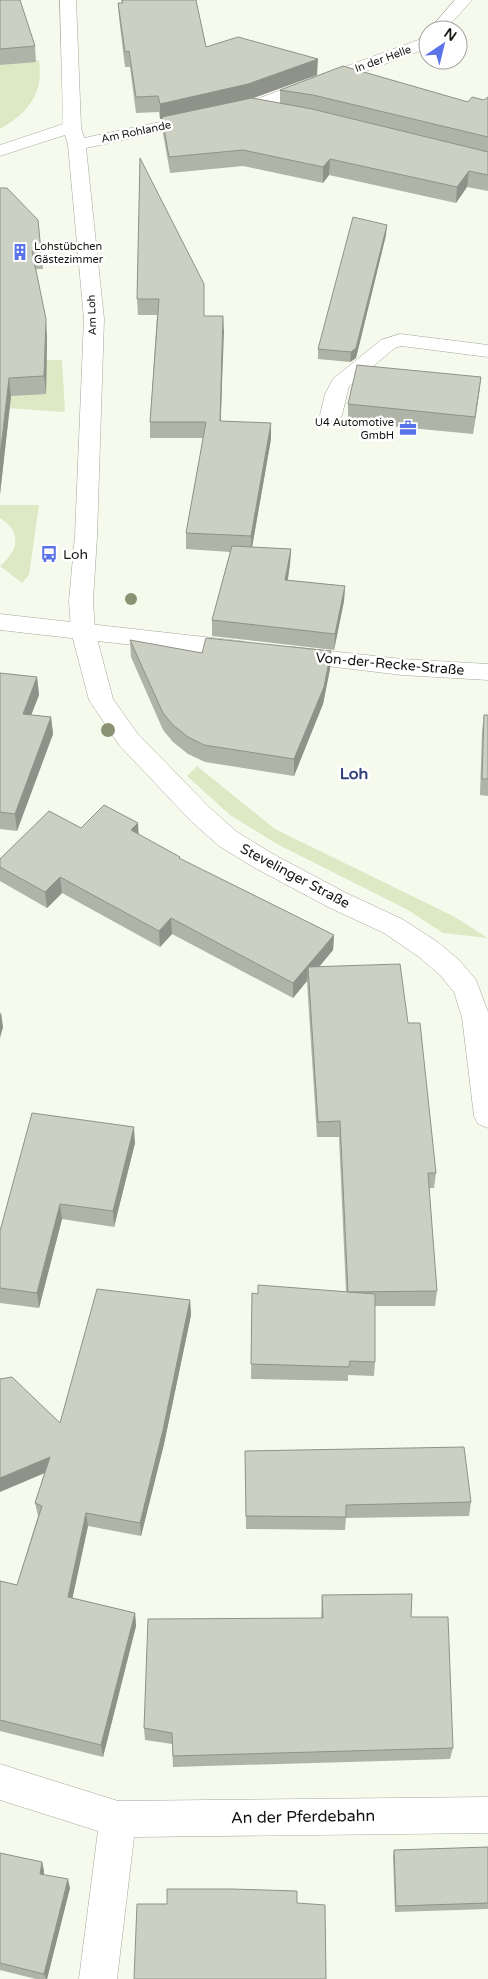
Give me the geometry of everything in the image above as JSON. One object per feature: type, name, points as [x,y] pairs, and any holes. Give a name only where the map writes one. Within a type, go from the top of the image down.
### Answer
[{"type":"street","name":"Am Loh","points":[[68,0],[74,136],[94,319],[86,536],[81,601],[83,631]]},
{"type":"street","points":[[445,20],[464,0]]},
{"type":"street","name":"In der Helle","points":[[252,107],[418,46]]},
{"type":"street","points":[[232,111],[252,107],[286,113]]},
{"type":"street","name":"Am Rohlande","points":[[0,151],[74,136],[213,116]]},
{"type":"street","points":[[331,414],[335,394],[340,384],[388,344],[400,340],[488,351]]},
{"type":"street","name":"Von-der-Recke-Straße","points":[[0,622],[402,667],[488,672]]},
{"type":"street","name":"Stevelinger Straße","points":[[83,631],[101,700],[128,739],[200,814],[228,839],[321,891],[393,926],[430,950],[450,968],[466,988],[476,1018],[488,1116]]},
{"type":"street","name":"An der Pferdebahn","points":[[0,1782],[118,1819],[488,1815]]},
{"type":"street","points":[[98,1979],[118,1819]]},
{"type":"green space","points":[[39,60],[39,83],[32,101],[19,116],[0,129],[0,65]]},
{"type":"green space","points":[[46,360],[62,360],[65,411],[8,408],[0,397]]},
{"type":"green space","points":[[0,505],[39,505],[29,575],[22,583],[0,566],[14,548],[15,536],[7,524],[0,518]]},
{"type":"green space","points":[[197,766],[275,829],[453,916],[488,938],[443,933],[408,910],[277,844],[230,815],[187,776]]},
{"type":"building","points":[[0,0],[20,0],[35,46],[0,49]]},
{"type":"building","points":[[122,0],[196,0],[206,47],[238,37],[318,59],[248,84],[160,104],[158,96],[136,97],[129,51],[125,52],[118,3],[123,3]]},
{"type":"building","points":[[343,66],[468,102],[472,97],[484,100],[488,97],[488,137],[313,95],[280,90]]},
{"type":"building","points":[[252,98],[312,109],[488,152],[488,175],[469,171],[457,187],[330,159],[323,167],[243,150],[169,157],[162,117]]},
{"type":"building","points":[[140,158],[204,284],[204,316],[223,316],[220,421],[271,423],[251,536],[186,533],[206,422],[150,422],[159,299],[137,299]]},
{"type":"building","points":[[0,188],[7,188],[38,220],[41,251],[32,251],[46,319],[44,376],[9,378],[0,457]]},
{"type":"building","points":[[353,217],[387,225],[356,348],[351,352],[318,349]]},
{"type":"building","points":[[357,365],[481,377],[475,417],[348,404]]},
{"type":"building","points":[[232,546],[291,549],[285,580],[345,586],[335,634],[212,620]]},
{"type":"building","points":[[206,638],[331,651],[324,687],[294,759],[204,745],[188,737],[173,725],[163,713],[130,640],[202,653]]},
{"type":"building","points":[[0,673],[37,677],[23,714],[51,717],[15,814],[0,812]]},
{"type":"building","points":[[484,715],[488,715],[488,779],[482,779]]},
{"type":"building","points":[[104,805],[138,823],[131,830],[179,858],[334,935],[293,983],[171,918],[159,931],[60,877],[45,892],[0,867],[0,859],[49,811],[81,828]]},
{"type":"building","points":[[400,964],[408,1023],[420,1023],[436,1173],[428,1173],[437,1291],[348,1292],[340,1121],[318,1122],[308,967]]},
{"type":"building","points":[[32,1113],[134,1127],[113,1211],[60,1204],[37,1293],[0,1288],[0,1231]]},
{"type":"building","points":[[258,1285],[375,1294],[375,1362],[350,1361],[349,1367],[251,1364],[252,1293],[258,1294]]},
{"type":"building","points":[[97,1289],[190,1300],[163,1430],[140,1523],[86,1513],[68,1597],[135,1613],[101,1745],[0,1720],[0,1581],[17,1585],[42,1506],[35,1503],[50,1457],[0,1478],[0,1379],[12,1377],[60,1423]]},
{"type":"building","points":[[464,1447],[471,1502],[346,1505],[346,1517],[246,1516],[245,1451]]},
{"type":"building","points":[[412,1594],[411,1617],[448,1617],[453,1748],[173,1756],[172,1733],[144,1728],[148,1619],[323,1618],[322,1595]]},
{"type":"building","points":[[488,1847],[488,1903],[396,1906],[394,1850]]},
{"type":"building","points":[[0,1853],[42,1862],[40,1874],[68,1879],[44,1974],[0,1963]]},
{"type":"building","points":[[167,1889],[297,1891],[297,1903],[325,1905],[326,1979],[134,1979],[137,1904],[167,1904]]},
{"type":"place","name":"Lohstübchen Gästezimmer","points":[[20,252]]},
{"type":"place","name":"U4 Automotive GmbH","points":[[408,428]]},
{"type":"place","name":"Loh","points":[[49,554]]},
{"type":"district","name":"Loh","points":[[354,774]]}]
